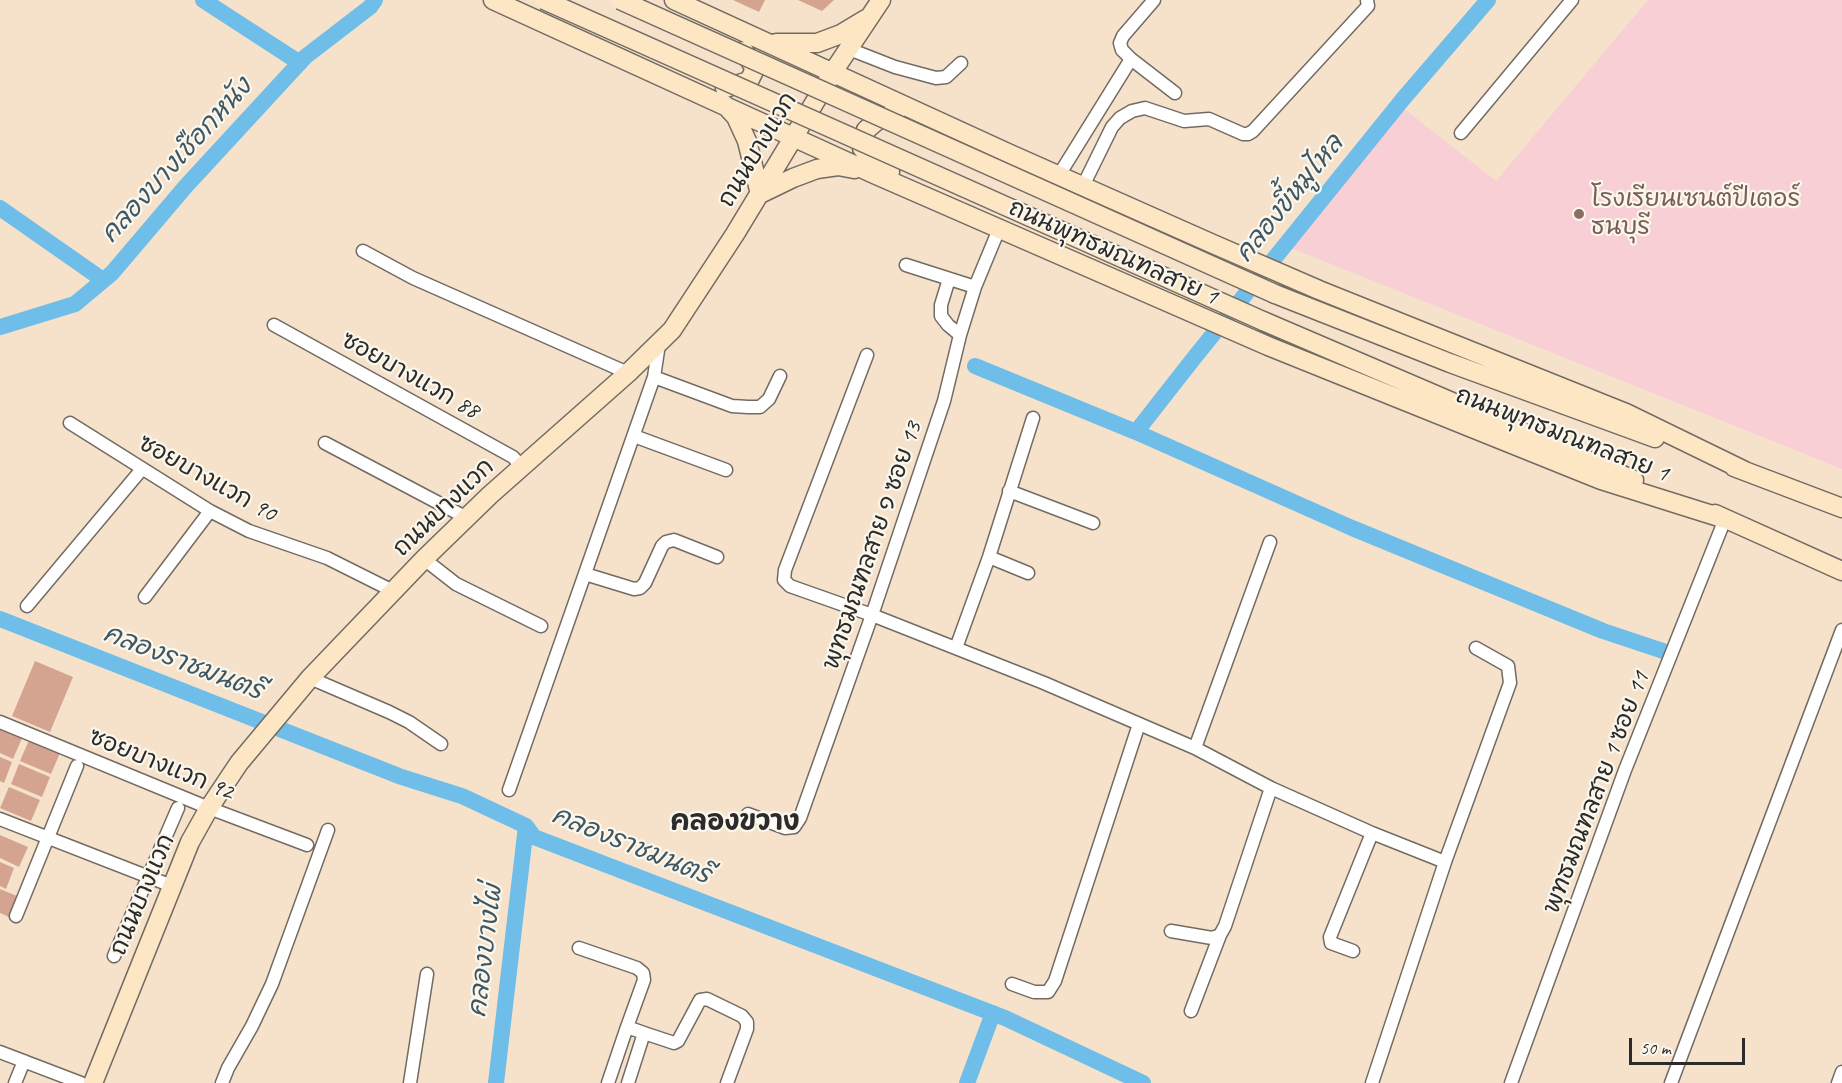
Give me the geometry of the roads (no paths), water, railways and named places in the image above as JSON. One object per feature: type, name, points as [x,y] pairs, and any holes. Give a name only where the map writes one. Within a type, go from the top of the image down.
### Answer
[{"type":"main road","name":"ถนนพุทธมณฑลสาย 1","points":[[494,0],[874,174],[1268,346],[1601,480],[1725,519]]},
{"type":"main road","name":"ถนนพุทธมณฑลสาย 1","points":[[544,0],[1263,321],[1842,571]]},
{"type":"main road","name":"ถนนพุทธมณฑลสาย 1","points":[[620,0],[1275,294],[1461,367],[1842,508]]},
{"type":"main road","points":[[647,69],[724,88],[749,81],[755,69],[738,41],[669,0]]},
{"type":"main road","name":"ถนนพุทธมณฑลสาย 1","points":[[674,0],[1213,244],[1319,290],[1626,413],[1745,471]]},
{"type":"main road","points":[[770,43],[817,43],[841,34],[877,8]]},
{"type":"main road","name":"ถนนบางแวก","points":[[93,1083],[190,842],[239,763],[310,678],[424,559],[659,344],[685,311],[760,194],[833,72],[877,8]]},
{"type":"main road","points":[[724,104],[736,117],[747,141],[760,194],[817,169],[837,166],[874,174]]},
{"type":"main road","points":[[923,195],[871,159],[862,148],[866,130],[878,120],[892,114],[962,132]]},
{"type":"street","points":[[1154,0],[1123,36],[1120,43],[1122,50],[1131,59],[1175,93]]},
{"type":"street","points":[[1083,186],[1112,127],[1120,118],[1132,111],[1145,108],[1184,121],[1209,118],[1243,134],[1253,131],[1368,6],[1367,0]]},
{"type":"street","points":[[1461,133],[1572,0]]},
{"type":"street","points":[[849,49],[895,67],[936,78],[946,77],[961,63]]},
{"type":"street","points":[[1059,175],[1131,59]]},
{"type":"street","name":"พุทธมณฑลสาย ๑ ซอย 13","points":[[748,814],[785,828],[794,827],[800,818],[944,401],[960,335],[975,287],[999,229]]},
{"type":"street","points":[[363,251],[413,278],[628,373]]},
{"type":"street","points":[[906,265],[975,287]]},
{"type":"street","points":[[949,279],[941,305],[941,316],[960,335]]},
{"type":"street","name":"ซอยบางแวก 88","points":[[274,325],[513,457],[522,467]]},
{"type":"street","points":[[509,790],[654,377],[659,344]]},
{"type":"street","points":[[867,355],[785,570],[784,580],[790,586],[956,648],[1195,748],[1271,788],[1372,833],[1445,862]]},
{"type":"street","points":[[654,377],[732,405],[748,408],[760,407],[769,399],[780,376]]},
{"type":"street","points":[[956,648],[989,557],[1033,418]]},
{"type":"street","name":"ซอยบางแวก 90","points":[[70,423],[210,511],[249,531],[349,567],[393,591]]},
{"type":"street","points":[[634,436],[726,470]]},
{"type":"street","points":[[325,443],[467,518]]},
{"type":"street","points":[[27,606],[142,469]]},
{"type":"street","points":[[1009,491],[1093,523]]},
{"type":"street","points":[[145,597],[210,511]]},
{"type":"street","name":"พุทธมณฑลสาย 1 ซอย 11","points":[[1511,1083],[1625,771],[1725,519]]},
{"type":"street","points":[[585,574],[634,589],[640,588],[645,583],[662,546],[674,540],[717,557]]},
{"type":"street","points":[[1195,748],[1270,543]]},
{"type":"street","points":[[989,557],[1028,573]]},
{"type":"street","points":[[424,559],[456,584],[541,626]]},
{"type":"street","points":[[1671,1083],[1842,630]]},
{"type":"street","points":[[1372,1083],[1445,862],[1510,683],[1508,666],[1476,648]]},
{"type":"street","points":[[310,678],[390,712],[441,744]]},
{"type":"street","name":"ซอยบางแวก 92","points":[[0,722],[209,808],[307,845]]},
{"type":"street","points":[[1012,984],[1034,992],[1048,992],[1055,981],[1138,724]]},
{"type":"street","points":[[16,916],[78,766]]},
{"type":"street","points":[[1191,1011],[1225,926],[1271,788]]},
{"type":"street","points":[[114,956],[178,808]]},
{"type":"street","points":[[0,819],[172,886]]},
{"type":"street","points":[[222,1083],[272,984],[328,830]]},
{"type":"street","points":[[1353,951],[1331,943],[1330,937],[1372,833]]},
{"type":"street","points":[[1171,931],[1212,938],[1220,935]]},
{"type":"street","points":[[579,948],[637,968],[643,973],[644,980],[608,1083]]},
{"type":"street","points":[[410,1083],[427,974]]},
{"type":"street","points":[[627,1027],[674,1043],[678,1041],[700,1000],[708,999],[742,1016],[747,1022],[747,1029],[727,1083]]},
{"type":"street","points":[[628,1083],[644,1033]]},
{"type":"street","points":[[0,1052],[81,1083]]},
{"type":"street","points":[[15,1083],[24,1061]]},
{"type":"street","points":[[1838,1083],[1842,1072]]},
{"type":"waterway","points":[[203,0],[300,63]]},
{"type":"waterway","name":"คลองบางเชือกหนัง","points":[[0,327],[75,304],[112,273],[186,186],[305,57],[370,7],[375,0]]},
{"type":"waterway","name":"คลองขี้หมูไหล","points":[[1136,432],[1403,99],[1488,0]]},
{"type":"waterway","points":[[0,208],[103,280]]},
{"type":"waterway","points":[[975,366],[1136,432],[1352,528],[1603,631],[1663,651]]},
{"type":"waterway","name":"คลองราชมนตรี","points":[[0,619],[399,776],[462,796],[526,826],[534,837],[1005,1018],[1143,1083]]},
{"type":"waterway","name":"คลองบางไผ่","points":[[496,1083],[526,826]]},
{"type":"waterway","points":[[967,1083],[993,1013]]},
{"type":"place","name":"โรงเรียนเซนต์ปีเตอร์ ธนบุรี","points":[[1579,214]]},
{"type":"district","name":"คลองขวาง","points":[[735,823]]}]
